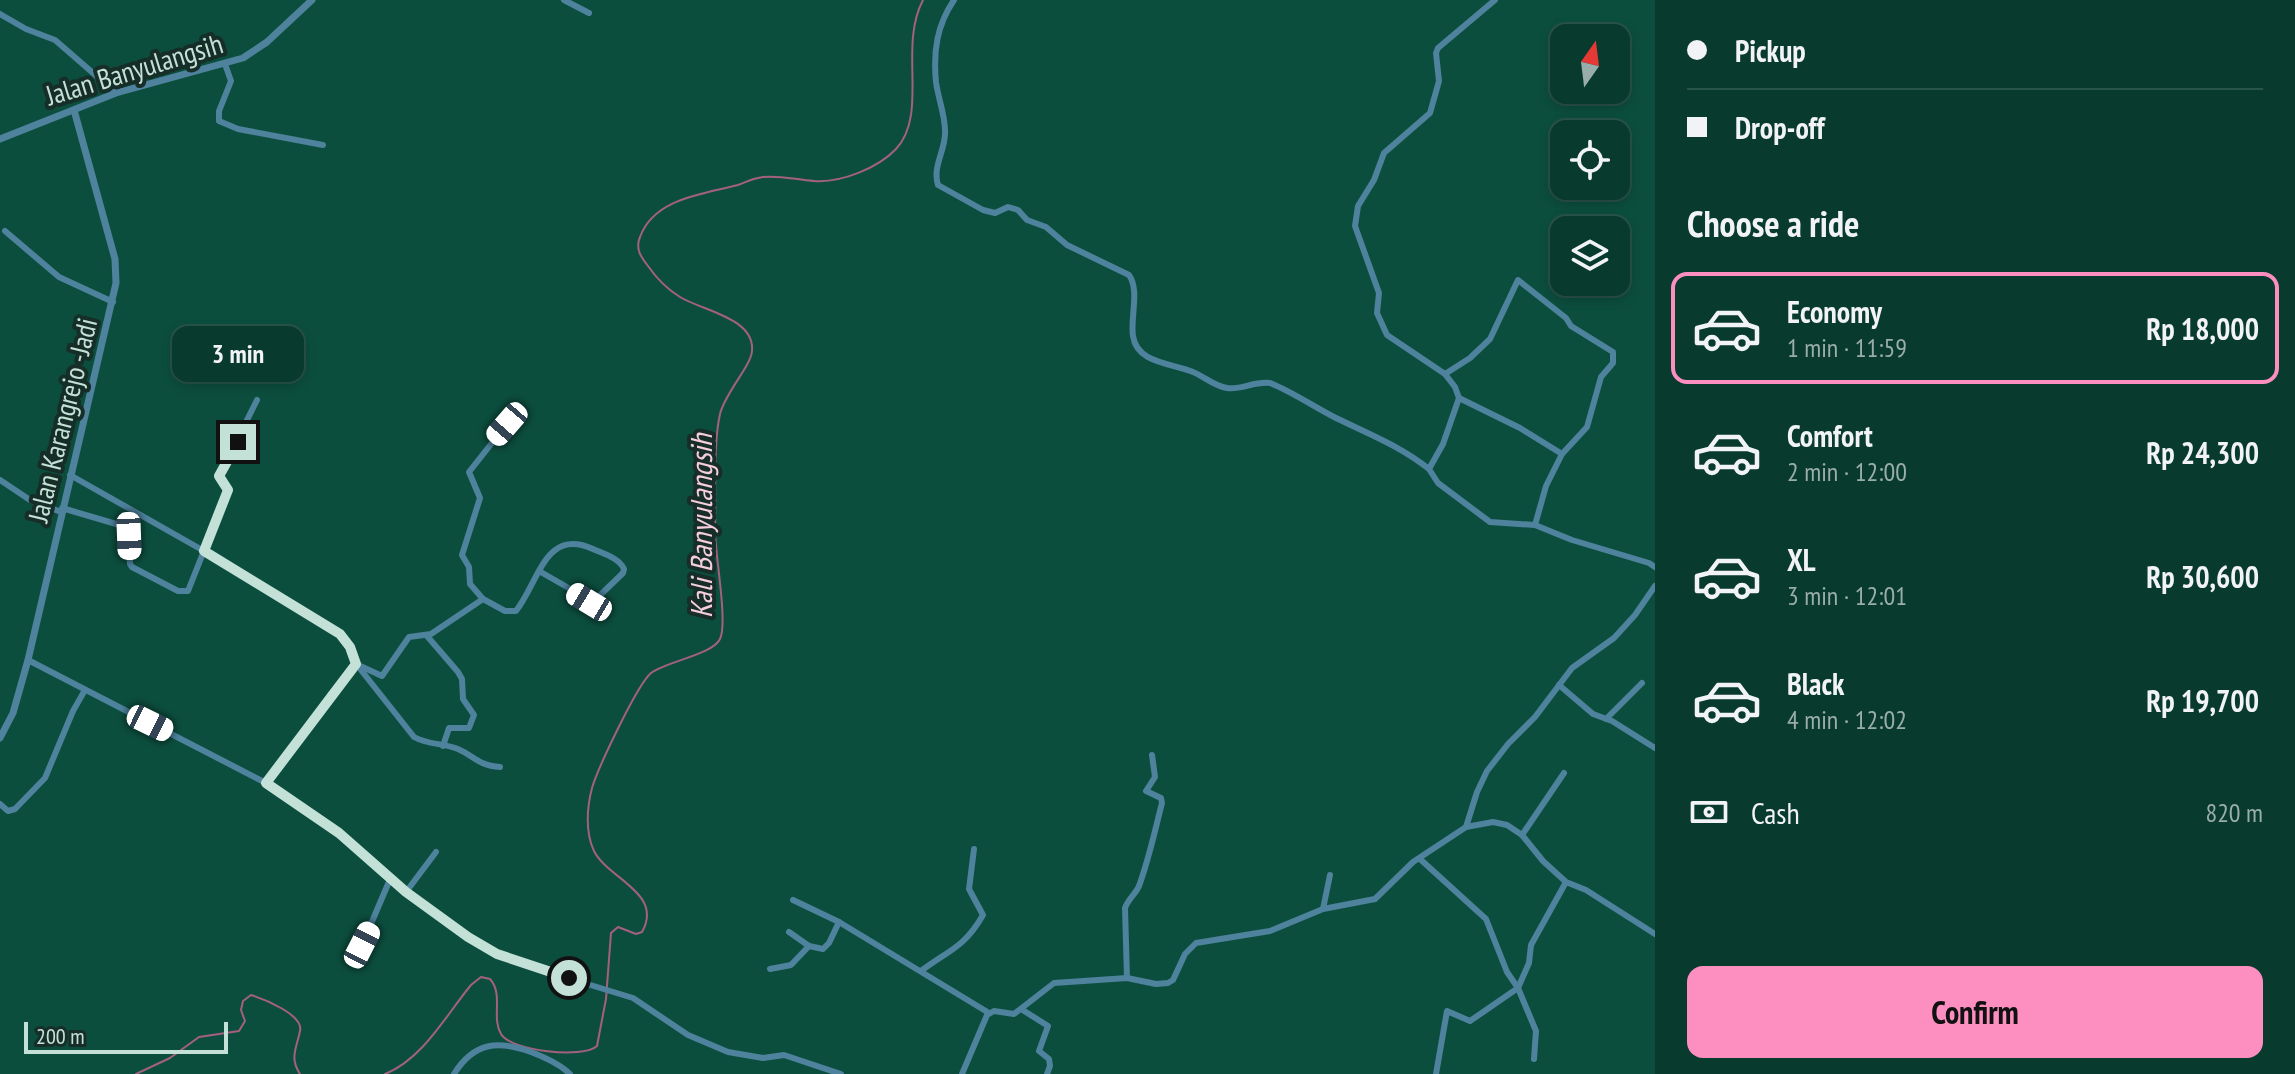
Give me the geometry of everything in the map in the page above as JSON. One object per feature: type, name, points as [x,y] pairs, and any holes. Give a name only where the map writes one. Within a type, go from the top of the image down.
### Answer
[{"type":"street","name":"Jalan Banyulangsih","points":[[0,139],[116,93],[225,64],[256,50],[312,0]]},
{"type":"street","points":[[564,0],[589,13]]},
{"type":"street","points":[[954,0],[942,17],[936,44],[936,83],[945,132],[937,162],[938,185],[983,210],[995,213],[1008,207],[1018,210],[1027,220],[1046,227],[1067,245],[1129,275],[1133,285],[1133,338],[1143,353],[1154,361],[1186,370],[1226,388],[1241,388],[1260,382],[1277,386],[1408,452],[1429,469],[1438,483],[1490,522],[1535,525],[1655,567]]},
{"type":"street","points":[[1429,469],[1443,444],[1459,398],[1445,374],[1387,335],[1379,322],[1379,293],[1355,226],[1356,214],[1380,169],[1384,153],[1430,113],[1439,81],[1438,48],[1495,0]]},
{"type":"street","points":[[0,14],[26,29],[55,40],[116,93]]},
{"type":"street","points":[[225,64],[231,81],[219,111],[219,121],[238,129],[323,145]]},
{"type":"street","name":"Jalan Karangrejo -Jadi","points":[[0,738],[13,713],[28,660],[113,302],[115,259],[74,110]]},
{"type":"street","points":[[5,231],[59,277],[113,302]]},
{"type":"street","points":[[1445,374],[1470,358],[1490,339],[1518,280],[1566,318],[1571,326],[1613,352],[1613,363],[1601,377],[1587,427],[1562,454],[1546,486],[1535,525]]},
{"type":"street","points":[[1459,398],[1520,428],[1562,454]]},
{"type":"street","points":[[0,480],[30,500],[123,526],[128,530],[130,564],[178,591],[188,591],[228,490],[219,476],[257,400]]},
{"type":"street","points":[[507,424],[469,472],[480,498],[462,555],[469,567],[470,584],[483,599],[505,611],[516,611],[539,571],[550,553],[560,545],[583,544],[623,564],[624,569],[593,602],[539,571]]},
{"type":"street","points":[[70,475],[204,551],[340,634],[358,666],[414,737],[422,742],[456,748],[478,763],[500,767]]},
{"type":"street","points":[[1466,827],[1487,771],[1508,744],[1535,717],[1572,668],[1614,638],[1655,586]]},
{"type":"street","points":[[358,666],[382,676],[408,638],[427,636],[483,599]]},
{"type":"street","points":[[427,636],[458,672],[462,679],[463,699],[474,715],[468,729],[449,728],[443,746]]},
{"type":"street","points":[[28,660],[266,783],[339,833],[406,892],[486,949],[525,965],[610,989],[648,1006],[697,1040],[728,1052],[763,1058],[784,1055],[841,1074]]},
{"type":"street","points":[[266,783],[358,666]]},
{"type":"street","points":[[1606,719],[1642,683]]},
{"type":"street","points":[[1559,685],[1593,714],[1655,748]]},
{"type":"street","points":[[0,804],[8,811],[15,809],[45,778],[85,690]]},
{"type":"street","points":[[1127,978],[1125,908],[1137,891],[1143,874],[1162,803],[1161,798],[1146,791],[1155,777],[1152,755]]},
{"type":"street","points":[[1522,835],[1564,773]]},
{"type":"street","points":[[962,1074],[989,1013],[1014,1014],[1054,983],[1127,978],[1168,983],[1173,980],[1185,954],[1196,943],[1270,931],[1323,909],[1375,899],[1420,859],[1466,827],[1493,822],[1507,825],[1522,835],[1543,861],[1566,882],[1586,890],[1655,934]]},
{"type":"street","points":[[921,971],[960,946],[983,915],[969,889],[974,849]]},
{"type":"street","points":[[406,892],[436,852]]},
{"type":"street","points":[[1420,859],[1486,919],[1507,972],[1518,988],[1536,1031],[1534,1059]]},
{"type":"street","points":[[1323,909],[1330,875]]},
{"type":"street","points":[[362,945],[391,877]]},
{"type":"street","points":[[1436,1074],[1447,1011],[1470,1021],[1518,988],[1529,963],[1531,945],[1566,882]]},
{"type":"street","points":[[793,900],[839,922],[989,1013]]},
{"type":"street","points":[[789,932],[809,946],[825,948],[839,922]]},
{"type":"street","points":[[770,969],[788,967],[809,946]]},
{"type":"street","points":[[1021,1009],[1048,1026],[1039,1051],[1049,1059],[1047,1074]]},
{"type":"street","points":[[454,1074],[482,1048],[499,1043],[538,1055],[570,1074]]},
{"type":"waterway","name":"Kali Banyulangsih","points":[[385,1074],[399,1067],[422,1047],[471,985],[481,977],[490,979],[494,985],[498,1027],[507,1040],[548,1051],[578,1052],[597,1046],[606,999],[611,933],[618,927],[636,934],[642,932],[647,918],[646,907],[640,897],[594,851],[588,828],[590,795],[628,709],[651,673],[699,654],[720,639],[722,604],[715,530],[718,427],[727,397],[752,351],[751,340],[737,323],[680,297],[662,283],[641,256],[639,241],[656,214],[696,195],[763,177],[836,180],[858,173],[888,156],[906,134],[911,117],[913,38],[923,0]]},
{"type":"waterway","name":"Kali Banyulangsih","points":[[136,1074],[170,1058],[199,1037],[239,1031],[245,1021],[241,1010],[243,1001],[251,995],[282,1008],[300,1025],[294,1058],[300,1074]]},
{"type":"route","points":[[238,442],[219,476],[228,485],[228,490],[204,551],[340,634],[350,647],[356,664],[266,783],[310,811],[378,865],[406,892],[486,949],[569,978]]}]
